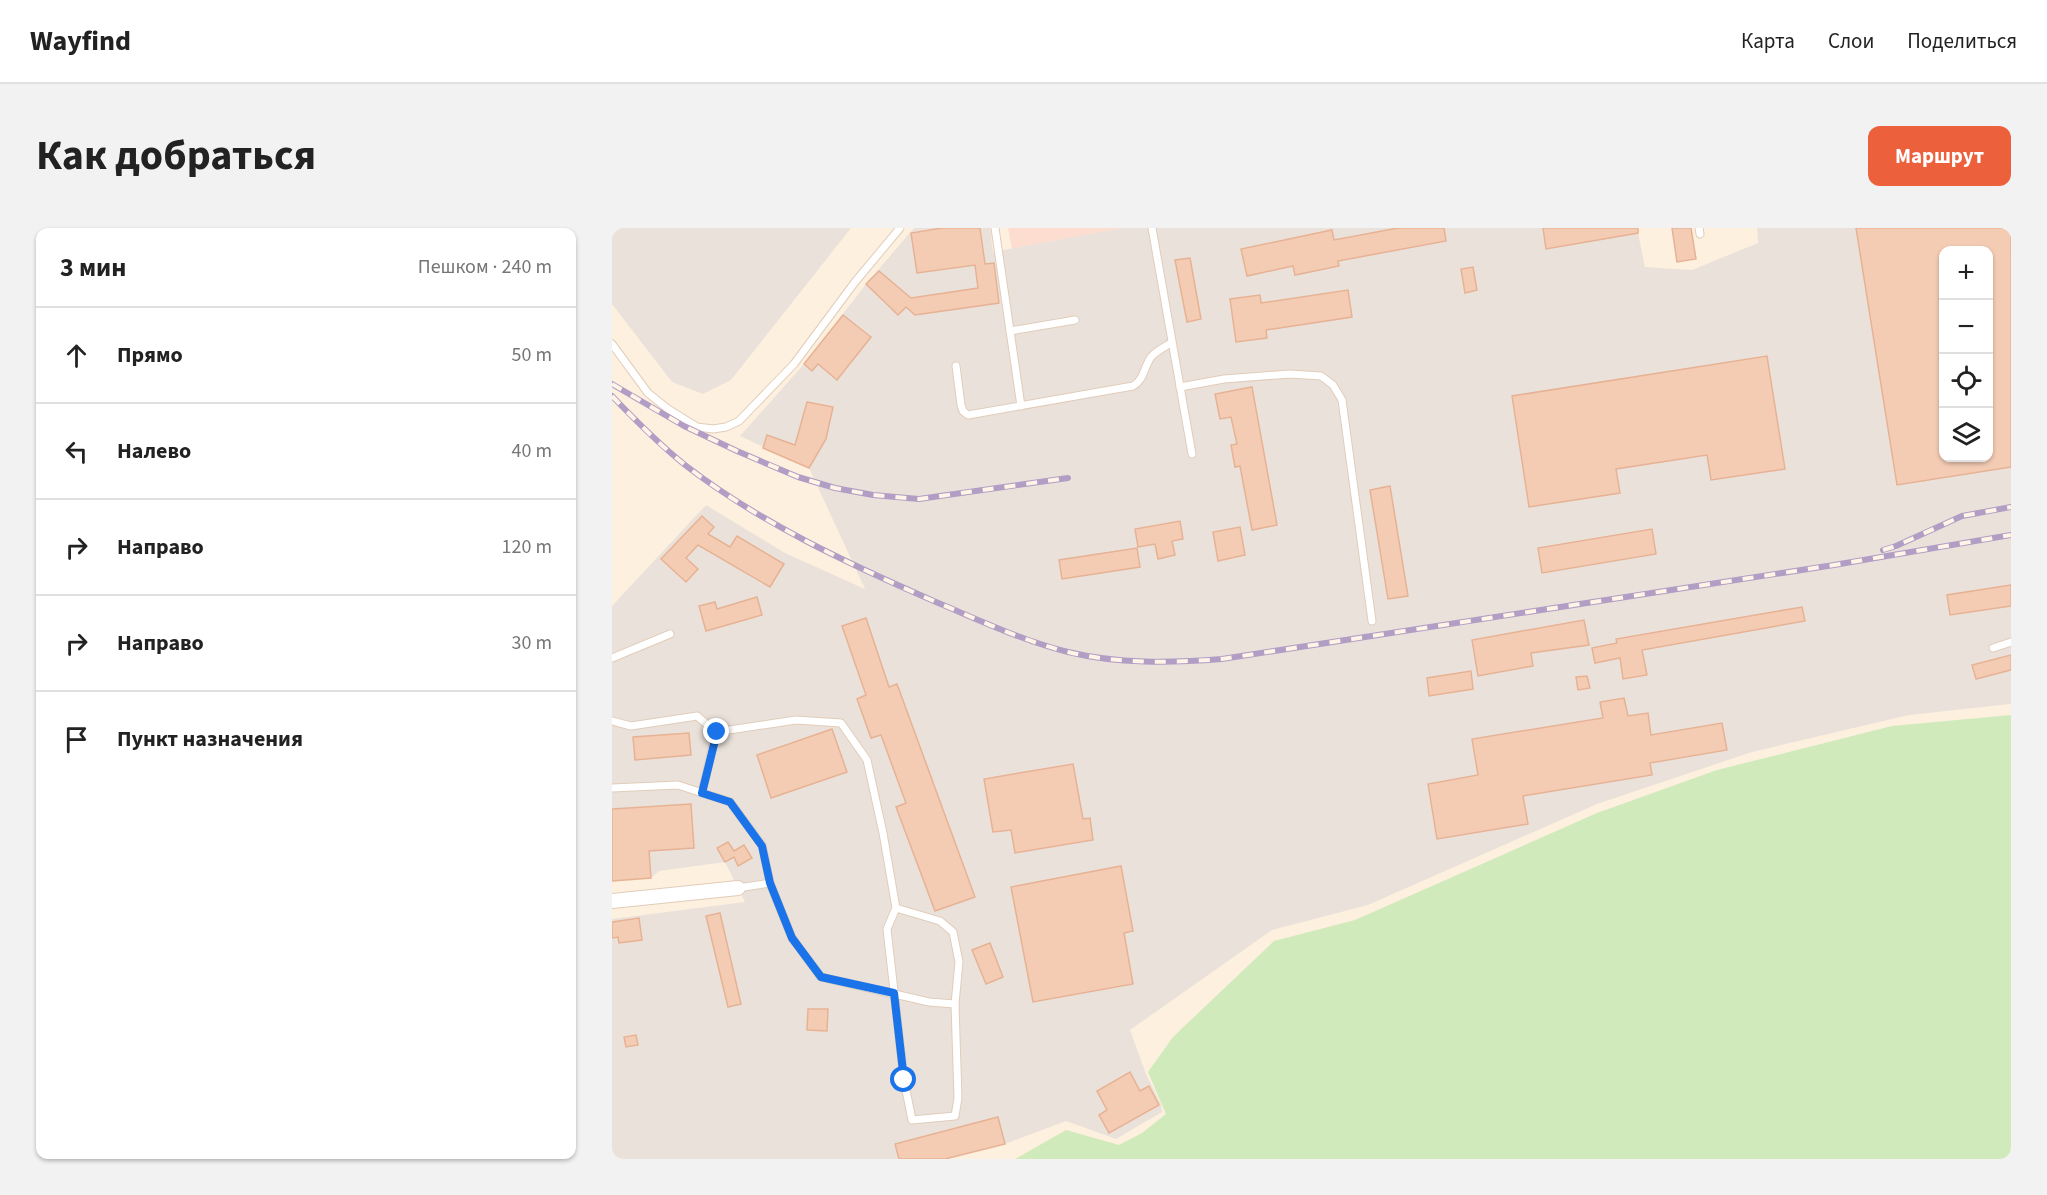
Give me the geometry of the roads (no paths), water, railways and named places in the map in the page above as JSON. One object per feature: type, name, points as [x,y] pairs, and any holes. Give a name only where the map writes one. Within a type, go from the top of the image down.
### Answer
[{"type":"street","points":[[612,901],[738,888]]},
{"type":"lane","points":[[612,344],[642,385],[660,403],[697,427],[713,429],[726,427],[739,421],[794,364],[855,282],[900,228]]},
{"type":"lane","points":[[995,228],[1021,406]]},
{"type":"lane","points":[[1152,228],[1192,454]]},
{"type":"lane","points":[[1010,331],[1075,320]]},
{"type":"lane","points":[[956,366],[961,405],[963,411],[968,415],[1133,386],[1139,383],[1144,368],[1153,355],[1172,342]]},
{"type":"lane","points":[[1180,387],[1224,379],[1290,374],[1322,376],[1333,385],[1342,400],[1372,621]]},
{"type":"lane","points":[[612,658],[670,634]]},
{"type":"lane","points":[[1993,648],[2011,642]]},
{"type":"lane","points":[[612,721],[631,726],[697,716],[717,732],[796,720],[841,723],[867,760],[883,833],[896,908],[887,929],[904,1080],[912,1120],[955,1116],[958,1098],[955,1004],[958,962],[953,932],[940,921],[896,908]]},
{"type":"lane","points":[[702,793],[717,732]]},
{"type":"lane","points":[[612,788],[678,785],[730,802],[762,846],[770,883],[792,938],[821,977],[929,1002],[955,1004]]},
{"type":"lane","points":[[738,888],[770,883]]},
{"type":"railway","points":[[612,384],[684,426],[737,451],[798,477],[835,488],[873,495],[919,499],[1068,478]]},
{"type":"railway","points":[[612,396],[647,432],[685,465],[744,506],[806,541],[903,588],[1001,630],[1068,652],[1125,661],[1164,662],[1222,659],[1834,565],[2011,535]]},
{"type":"railway","points":[[1883,550],[1962,516],[2011,507]]}]
